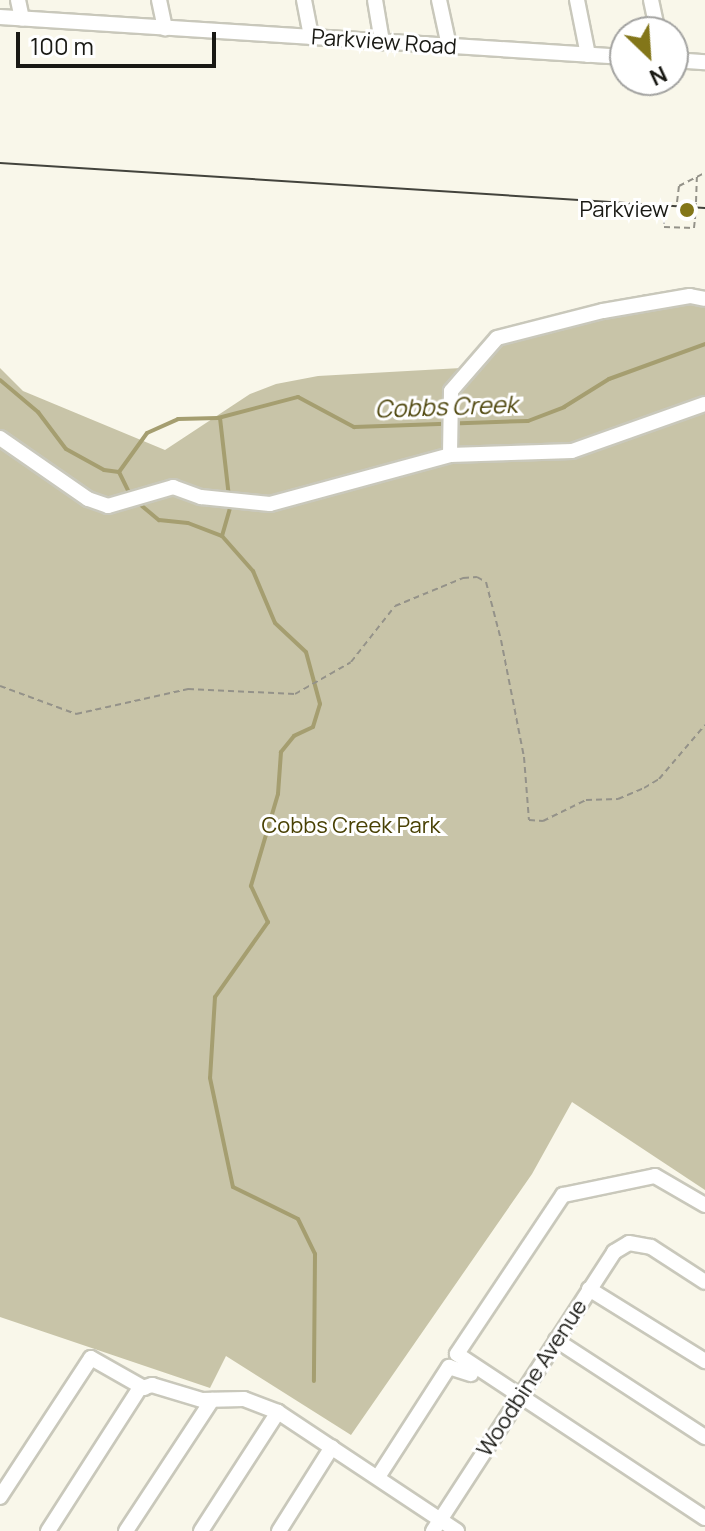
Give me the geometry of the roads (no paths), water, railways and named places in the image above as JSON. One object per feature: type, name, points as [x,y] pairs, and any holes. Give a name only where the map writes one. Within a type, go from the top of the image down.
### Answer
[{"type":"street","points":[[18,0],[22,19]]},
{"type":"street","points":[[159,0],[165,28]]},
{"type":"street","points":[[304,0],[311,37]]},
{"type":"street","points":[[375,0],[382,42]]},
{"type":"street","points":[[439,0],[449,46]]},
{"type":"street","points":[[577,0],[588,55]]},
{"type":"street","name":"Parkview Road","points":[[0,17],[609,56]]},
{"type":"street","points":[[450,455],[454,434],[451,391],[497,338],[603,311],[690,296],[705,299]]},
{"type":"street","points":[[0,438],[88,499],[108,506],[173,487],[270,504],[450,455],[572,451],[705,404]]},
{"type":"street","points":[[518,1401],[457,1354],[555,1200],[655,1176],[705,1205]]},
{"type":"street","name":"Woodbine Avenue","points":[[437,1526],[614,1252],[629,1243],[644,1246],[705,1282]]},
{"type":"street","points":[[589,1289],[705,1361]]},
{"type":"street","points":[[556,1340],[705,1437]]},
{"type":"street","points":[[0,1497],[91,1358],[144,1388],[212,1400],[244,1399],[278,1412],[378,1477],[437,1526],[457,1531]]},
{"type":"street","points":[[378,1477],[451,1365],[518,1401],[705,1518]]},
{"type":"street","points":[[48,1531],[120,1419],[144,1388]]},
{"type":"street","points":[[126,1531],[212,1400]]},
{"type":"street","points":[[201,1531],[278,1412]]},
{"type":"street","points":[[279,1531],[332,1447]]},
{"type":"waterway","name":"Cobbs Creek","points":[[0,380],[38,412],[66,449],[104,470],[119,472],[147,433],[178,419],[218,418],[298,397],[354,427],[528,421],[564,407],[609,379],[705,344]]},
{"type":"waterway","points":[[220,418],[229,497]]},
{"type":"waterway","points":[[119,472],[130,495]]},
{"type":"waterway","points":[[136,501],[159,520],[188,523],[222,536],[253,571],[275,623],[306,652],[320,704],[313,727],[294,736],[281,752],[278,794],[251,886],[268,922],[215,997],[210,1078],[233,1187],[298,1219],[315,1254],[314,1381]]},
{"type":"waterway","points":[[222,536],[231,505]]},
{"type":"tram line","points":[[0,163],[705,208]]},
{"type":"place","name":"Parkview","points":[[687,210]]},
{"type":"park label","name":"Cobbs Creek Park","points":[[351,826]]}]
